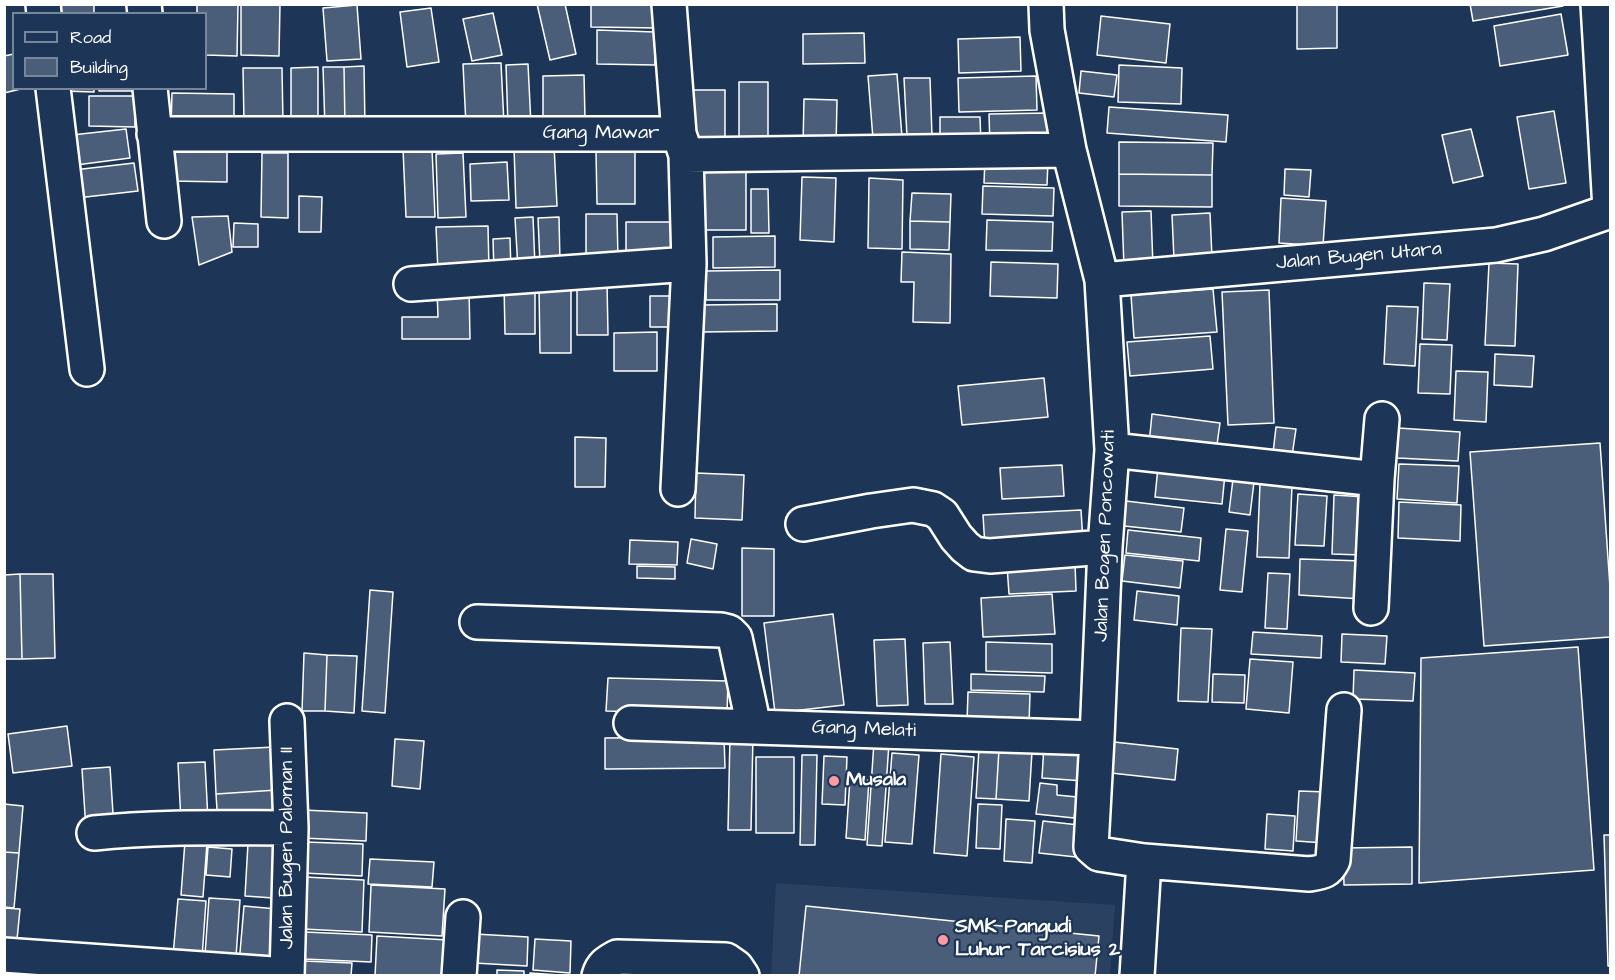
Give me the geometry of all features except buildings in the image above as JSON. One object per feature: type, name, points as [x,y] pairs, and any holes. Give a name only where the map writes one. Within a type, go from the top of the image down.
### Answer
[{"type":"street","points":[[669,4],[682,145],[689,264],[678,489]]},
{"type":"street","name":"Jalan Bogen Poncowati","points":[[1046,4],[1047,30],[1069,150],[1102,280],[1112,450],[1105,548],[1091,847],[1099,854],[1144,861]]},
{"type":"street","points":[[1598,4],[1611,210]]},
{"type":"street","points":[[53,90],[87,369]]},
{"type":"street","points":[[150,90],[164,221]]},
{"type":"street","name":"Gang Mawar","points":[[154,134],[1069,150]]},
{"type":"street","name":"Jalan Bugen Utara","points":[[1102,280],[1496,245],[1544,234],[1611,210]]},
{"type":"street","points":[[411,284],[689,264]]},
{"type":"street","points":[[1371,608],[1382,419]]},
{"type":"street","points":[[1112,450],[1377,479]]},
{"type":"street","points":[[804,524],[913,505],[933,509],[942,515],[964,547],[974,554],[990,556],[1105,548]]},
{"type":"street","points":[[477,622],[729,632],[735,638],[754,727]]},
{"type":"street","points":[[1137,975],[1144,861],[1310,874],[1329,868],[1333,860],[1344,710]]},
{"type":"street","name":"Jalan Bugen Paloman II","points":[[287,721],[291,828],[287,975]]},
{"type":"street","name":"Gang Melati","points":[[632,723],[1097,738]]},
{"type":"street","points":[[94,833],[159,828],[291,828]]},
{"type":"street","points":[[459,975],[463,917]]},
{"type":"street","points":[[4,955],[287,975]]},
{"type":"street","points":[[599,975],[601,968],[617,957],[726,960],[742,975]]},
{"type":"shaded area","name":"SMK Pangudi Luhur Tarcisius 2","points":[[776,883],[1115,905],[1110,975],[771,976]]},
{"type":"place","name":"Musala","points":[[834,781]]},
{"type":"place","name":"SMK Pangudi Luhur Tarcisius 2","points":[[943,940]]}]
